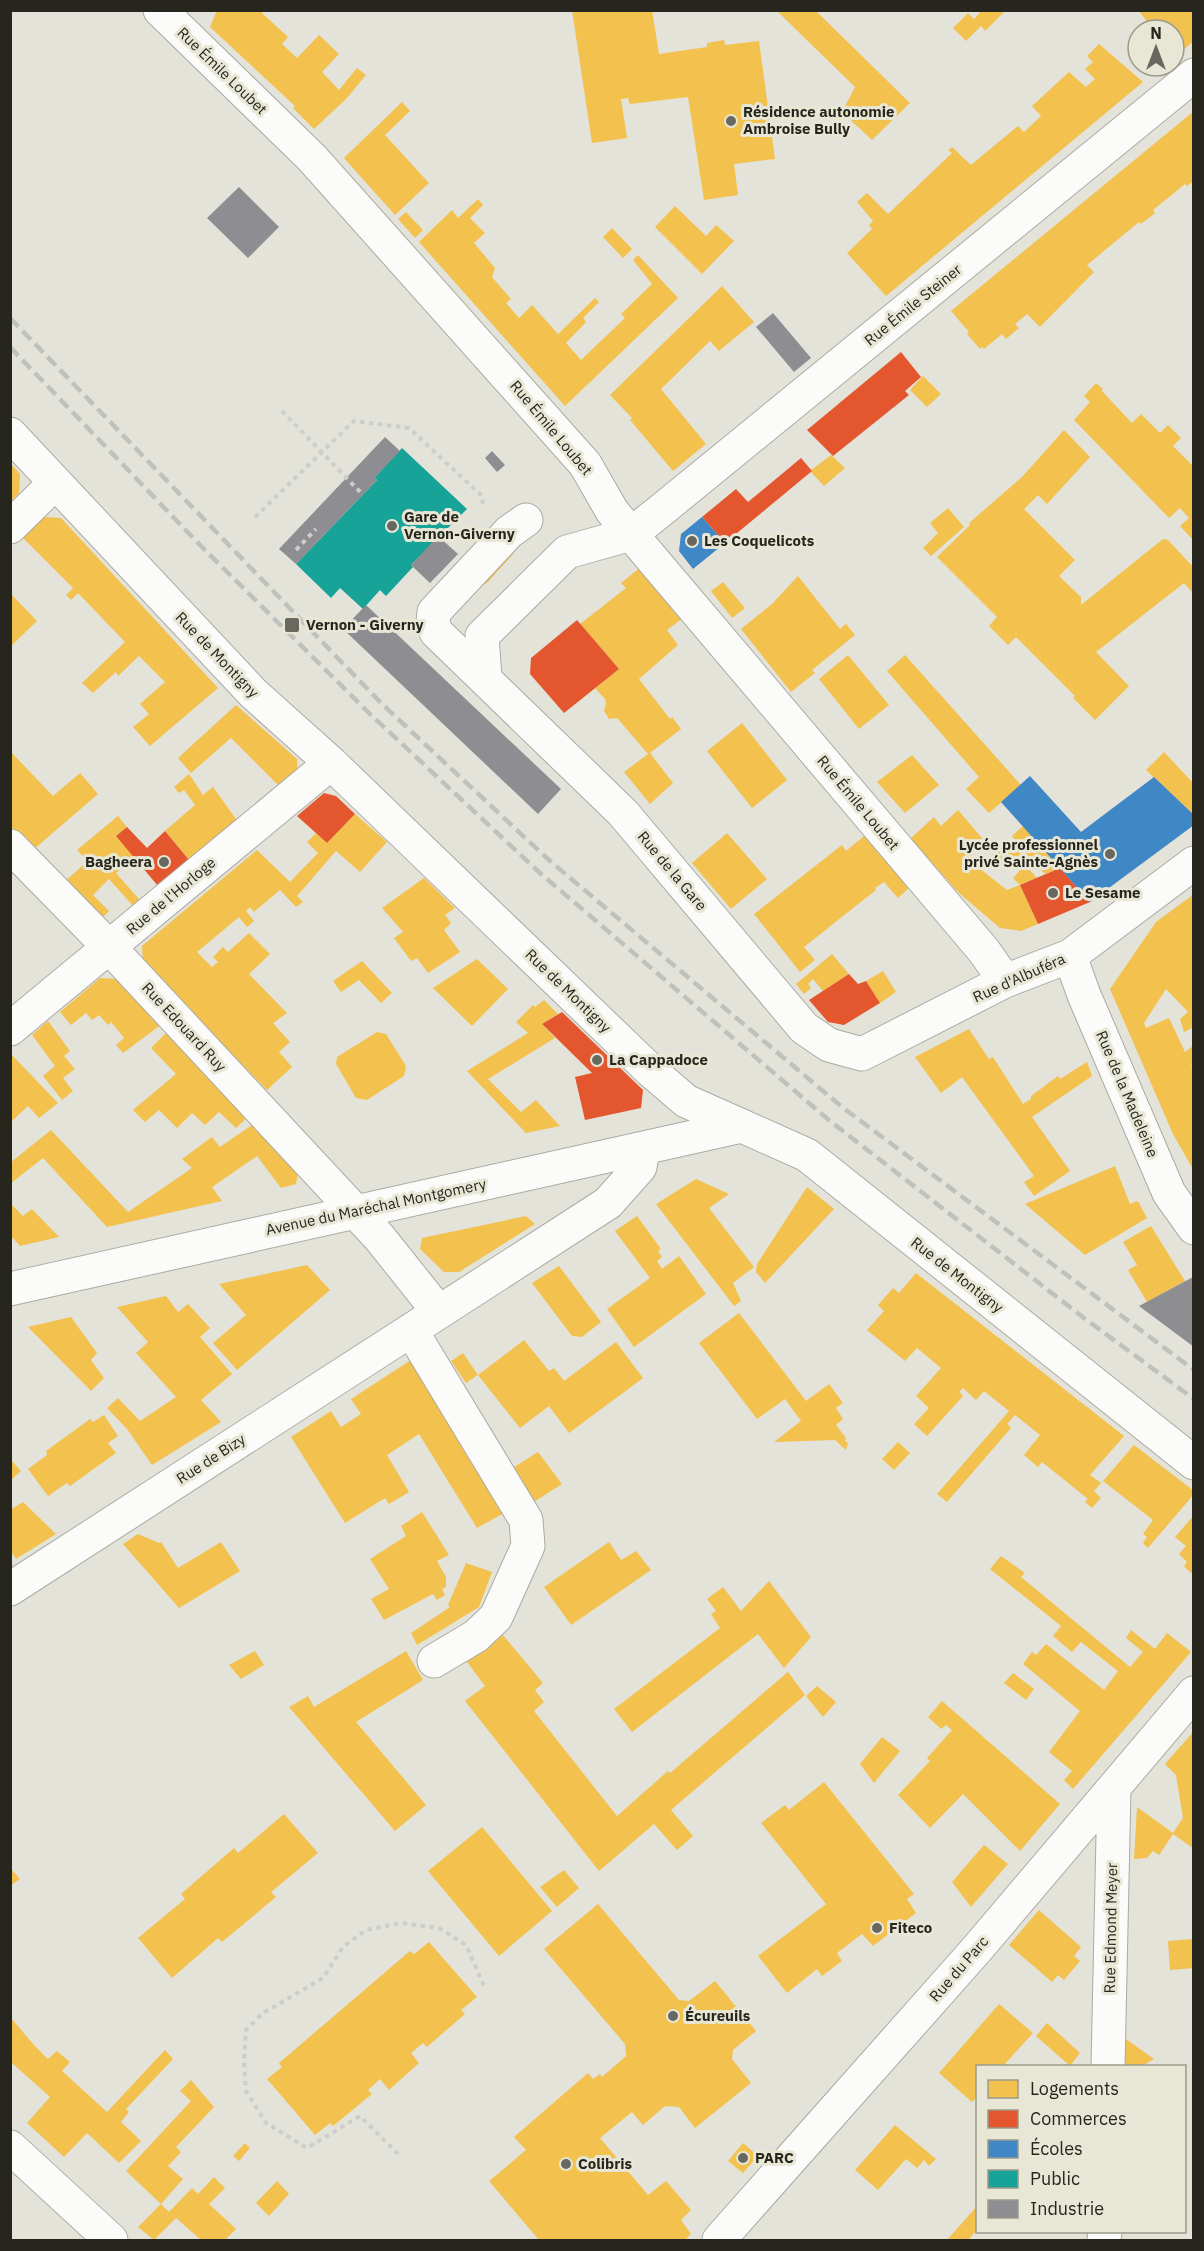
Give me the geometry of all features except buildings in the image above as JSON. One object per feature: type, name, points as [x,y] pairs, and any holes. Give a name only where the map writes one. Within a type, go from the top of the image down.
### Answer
[{"type":"street","name":"Rue Émile Loubet","points":[[160,10],[312,158],[585,464],[612,511],[984,951],[1005,981]]},
{"type":"street","name":"Rue Émile Steiner","points":[[631,534],[1194,75]]},
{"type":"street","name":"Rue de Montigny","points":[[10,434],[253,693],[331,763],[651,1071],[686,1101],[807,1155],[1194,1463]]},
{"type":"street","points":[[10,527],[56,483]]},
{"type":"street","name":"Rue de la Gare","points":[[526,520],[509,532],[434,612],[432,622],[436,632],[623,813],[804,1028],[829,1045],[862,1054]]},
{"type":"street","points":[[485,677],[482,636],[567,552],[631,534]]},
{"type":"street","name":"Rue de l'Horloge","points":[[10,1029],[331,763]]},
{"type":"street","name":"Rue Edouard Ruy","points":[[10,846],[110,948],[379,1237],[438,1311]]},
{"type":"street","name":"Rue d'Albuféra","points":[[862,1054],[1005,981],[1070,956],[1194,863]]},
{"type":"street","name":"Rue de la Madeleine","points":[[1070,956],[1169,1193],[1194,1228]]},
{"type":"street","name":"Avenue du Maréchal Montgomery","points":[[10,1289],[741,1126]]},
{"type":"street","name":"Rue de Bizy","points":[[10,1589],[608,1203],[640,1167],[643,1149]]},
{"type":"street","points":[[411,1330],[526,1520],[528,1546],[496,1617],[476,1636],[434,1661]]},
{"type":"street","name":"Rue du Parc","points":[[719,2241],[977,1949],[1194,1693]]},
{"type":"street","name":"Rue Edmond Meyer","points":[[1108,2065],[1114,1789]]},
{"type":"street","points":[[10,2147],[111,2241]]},
{"type":"path","points":[[282,411],[363,495]]},
{"type":"path","points":[[255,517],[354,421],[410,428],[483,497],[482,512]]},
{"type":"path","points":[[296,550],[316,528]]},
{"type":"path","points":[[398,2154],[360,2116],[307,2148],[266,2123],[246,2091],[244,2062],[246,2030],[263,2013],[323,1978],[343,1947],[366,1930],[401,1923],[439,1928],[466,1945],[484,1986]]},
{"type":"railway","points":[[10,318],[383,705],[550,861],[842,1107],[1194,1370]]},
{"type":"railway","points":[[10,347],[201,546],[370,714],[540,873],[830,1121],[1084,1318],[1194,1399]]},
{"type":"place","name":"Résidence autonomie Ambroise Bully","points":[[731,121]]},
{"type":"place","name":"Gare de Vernon-Giverny","points":[[392,526]]},
{"type":"place","name":"Les Coquelicots","points":[[692,541]]},
{"type":"place","name":"Vernon - Giverny","points":[[292,625]]},
{"type":"place","name":"Lycée professionnel privé Sainte-Agnès","points":[[1110,854]]},
{"type":"place","name":"Bagheera","points":[[164,862]]},
{"type":"place","name":"Le Sesame","points":[[1053,893]]},
{"type":"place","name":"La Cappadoce","points":[[597,1060]]},
{"type":"place","name":"Fiteco","points":[[877,1928]]},
{"type":"place","name":"Écureuils","points":[[673,2016]]},
{"type":"place","name":"PARC","points":[[743,2158]]},
{"type":"place","name":"Colibris","points":[[566,2164]]}]
